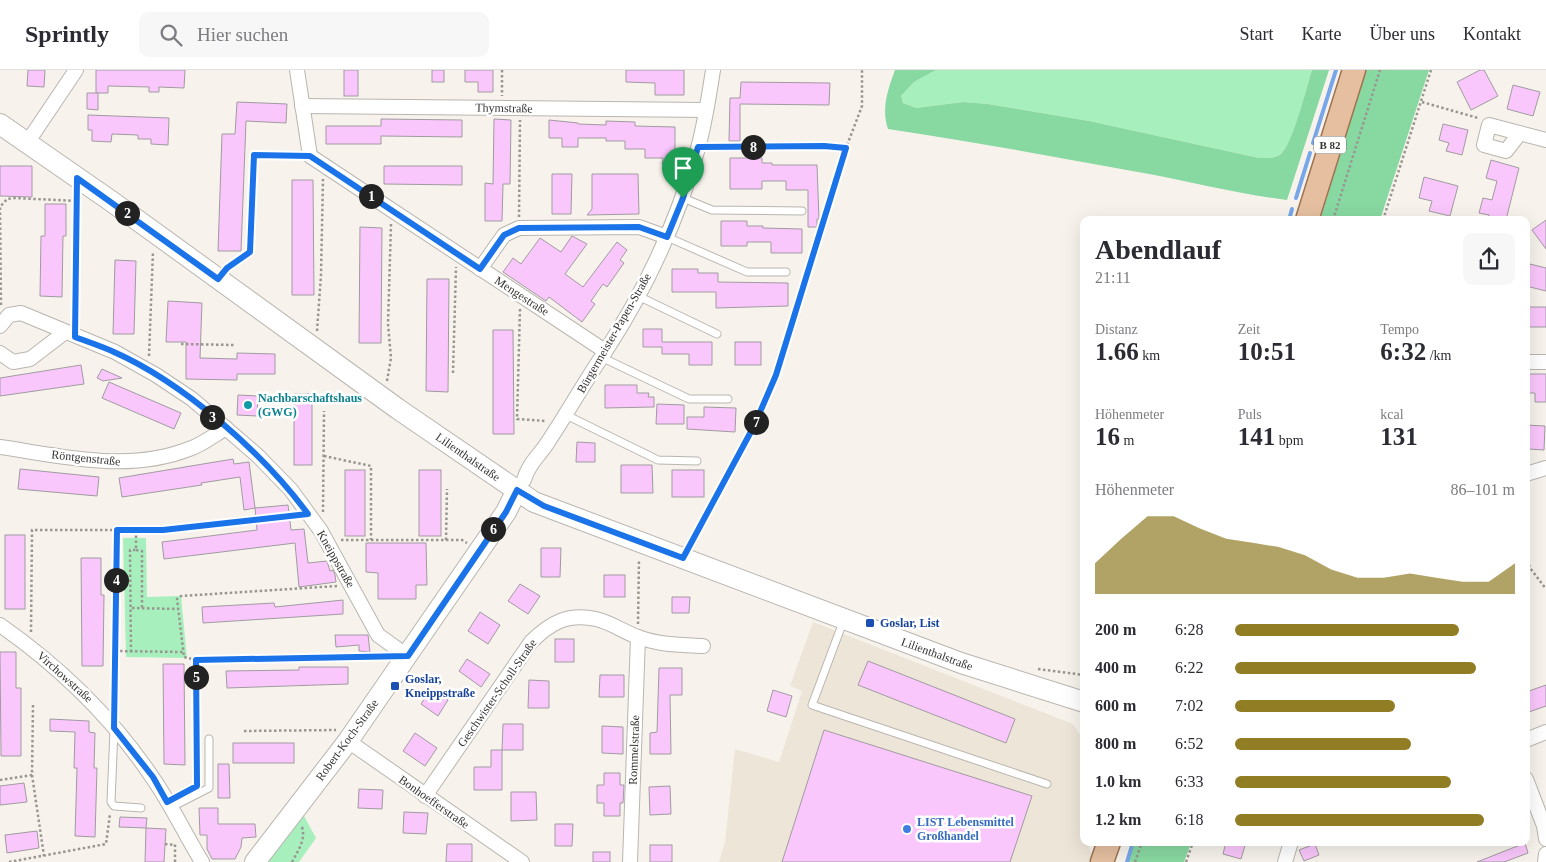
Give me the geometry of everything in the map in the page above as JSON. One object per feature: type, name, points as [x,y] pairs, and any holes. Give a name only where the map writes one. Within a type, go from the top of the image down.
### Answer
[{"type":"main road","name":"B 82","points":[[1308,216],[1354,70]]},
{"type":"main road","points":[[1102,862],[1108,846]]},
{"type":"street","points":[[27,143],[76,70]]},
{"type":"street","points":[[297,70],[310,156]]},
{"type":"street","name":"Bürgermeister-Papen-Straße","points":[[517,490],[541,458],[544,448],[638,296],[667,237],[683,198],[698,147],[713,70]]},
{"type":"street","name":"Thymstraße","points":[[302,106],[706,110]]},
{"type":"street","name":"Lilienthalstraße","points":[[0,124],[154,232],[378,394],[517,490],[544,506],[961,663],[1080,701]]},
{"type":"street","points":[[1520,133],[1506,151],[1484,145],[1489,125],[1520,133],[1546,140]]},
{"type":"street","name":"Mengestraße","points":[[310,156],[520,295],[603,354]]},
{"type":"street","points":[[480,269],[504,235],[519,228],[639,227],[667,237]]},
{"type":"street","name":"Kneippstraße","points":[[0,326],[9,315],[21,313],[69,335],[115,352],[192,399],[258,456],[291,490],[323,535],[378,635],[408,656]]},
{"type":"street","points":[[0,353],[13,362],[30,359],[69,335]]},
{"type":"street","points":[[1530,362],[1546,362]]},
{"type":"street","name":"Röntgenstraße","points":[[0,447],[113,463],[142,461],[189,449],[226,428]]},
{"type":"street","points":[[1530,473],[1546,468]]},
{"type":"street","name":"Robert-Koch-Straße","points":[[255,862],[296,810],[408,656],[482,545],[490,526],[517,490]]},
{"type":"street","name":"Geschwister-Scholl-Straße","points":[[425,796],[531,642],[548,626],[571,617],[596,619],[638,637],[668,645],[703,646]]},
{"type":"street","name":"Virchowstraße","points":[[0,626],[48,659],[90,700],[114,728],[153,777],[202,862]]},
{"type":"street","name":"Rommelstraße","points":[[630,862],[638,637]]},
{"type":"street","points":[[1530,738],[1546,732]]},
{"type":"street","name":"Bonhoefferstraße","points":[[351,735],[425,796],[522,862]]},
{"type":"street","points":[[1530,789],[1544,826],[1546,839]]},
{"type":"street","points":[[1285,862],[1290,846]]},
{"type":"street","points":[[1545,862],[1546,854]]},
{"type":"lane","points":[[698,147],[824,146]]},
{"type":"lane","points":[[683,198],[712,210],[802,211]]},
{"type":"lane","points":[[667,237],[747,272],[786,272]]},
{"type":"lane","points":[[638,296],[717,334]]},
{"type":"lane","points":[[603,354],[689,399],[728,399]]},
{"type":"lane","points":[[564,418],[658,460],[697,462]]},
{"type":"lane","points":[[844,619],[812,705],[1047,784]]},
{"type":"lane","points":[[114,728],[111,802],[114,806],[141,808]]},
{"type":"lane","points":[[170,808],[209,788],[209,739]]},
{"type":"path","points":[[502,70],[502,108]]},
{"type":"path","points":[[683,558],[754,426],[776,375],[846,148],[862,106],[862,70]]},
{"type":"path","points":[[1334,216],[1380,70]]},
{"type":"path","points":[[1384,216],[1431,70]]},
{"type":"path","points":[[1422,102],[1483,119],[1489,125]]},
{"type":"path","points":[[519,228],[520,108]]},
{"type":"path","points":[[824,146],[846,148]]},
{"type":"path","points":[[218,279],[227,268],[250,252],[254,155],[310,156]]},
{"type":"path","points":[[309,345],[317,333],[321,275],[324,165]]},
{"type":"path","points":[[69,335],[77,178]]},
{"type":"path","points":[[1,309],[0,207],[7,199],[15,198],[77,201]]},
{"type":"path","points":[[378,394],[387,380],[391,358],[388,324],[391,209]]},
{"type":"path","points":[[149,371],[154,232]]},
{"type":"path","points":[[454,373],[457,253]]},
{"type":"path","points":[[520,295],[517,419],[564,418]]},
{"type":"path","points":[[181,344],[235,345]]},
{"type":"path","points":[[324,411],[323,535],[371,540],[462,540],[482,545]]},
{"type":"path","points":[[324,456],[372,466],[371,540]]},
{"type":"path","points":[[446,540],[447,489]]},
{"type":"path","points":[[30,646],[32,530],[163,530],[308,514]]},
{"type":"path","points":[[114,728],[117,530]]},
{"type":"path","points":[[136,530],[136,550]]},
{"type":"path","points":[[131,652],[130,550],[142,551],[142,608]]},
{"type":"path","points":[[638,637],[639,552]]},
{"type":"path","points":[[1530,568],[1546,589]]},
{"type":"path","points":[[351,585],[181,596],[177,598],[184,657],[196,660],[408,656]]},
{"type":"path","points":[[132,608],[178,609]]},
{"type":"path","points":[[115,651],[183,652]]},
{"type":"path","points":[[196,660],[197,786]]},
{"type":"path","points":[[33,705],[32,775],[44,856]]},
{"type":"path","points":[[244,731],[351,735]]},
{"type":"path","points":[[0,780],[32,775]]},
{"type":"path","points":[[9,862],[106,844],[111,802]]},
{"type":"path","points":[[292,862],[299,850],[304,833],[296,810]]},
{"type":"path","points":[[165,844],[175,844]]},
{"type":"path","points":[[1135,862],[1141,846]]},
{"type":"path","points":[[1186,862],[1192,846]]},
{"type":"shaded area","points":[[813,622],[1073,724],[1080,735],[1080,846],[1088,846],[1092,854],[1089,862],[719,862],[725,842],[735,749],[779,762],[802,691],[790,686]]},
{"type":"green space","points":[[895,70],[936,70],[914,82],[901,96],[903,103],[916,108],[963,102],[988,104],[1089,121],[1265,158],[1281,154],[1290,139],[1312,70],[1329,70],[1287,200],[1235,192],[1051,156],[888,129],[885,107]]},
{"type":"green space","points":[[936,70],[1312,70],[1294,128],[1285,148],[1278,156],[1259,158],[1089,121],[988,104],[963,102],[916,108],[903,103],[901,96],[914,82]]},
{"type":"green space","points":[[1366,70],[1429,70],[1381,216],[1321,216]]},
{"type":"green space","points":[[123,538],[146,538],[147,597],[181,596],[187,658],[126,657]]},
{"type":"green space","points":[[304,816],[316,838],[299,862],[267,862]]},
{"type":"green space","points":[[1133,846],[1190,846],[1184,862],[1128,862]]},
{"type":"building","points":[[28,70],[45,70],[44,87],[27,86]]},
{"type":"building","points":[[96,70],[185,70],[184,88],[159,87],[159,92],[149,92],[149,87],[108,86],[108,93],[96,93]]},
{"type":"building","points":[[344,70],[358,70],[358,96],[344,96]]},
{"type":"building","points":[[432,70],[444,70],[444,82],[432,82]]},
{"type":"building","points":[[465,70],[493,70],[493,92],[478,92],[478,82],[465,82]]},
{"type":"building","points":[[626,70],[684,70],[684,95],[655,95],[655,83],[626,82]]},
{"type":"building","points":[[1480,70],[1484,70],[1498,96],[1471,110],[1457,82]]},
{"type":"building","points":[[741,82],[830,83],[829,105],[740,104],[740,141],[729,141],[730,98],[740,98]]},
{"type":"building","points":[[1513,85],[1540,92],[1533,116],[1507,109]]},
{"type":"building","points":[[87,93],[98,93],[98,110],[87,109]]},
{"type":"building","points":[[237,102],[287,104],[286,123],[246,121],[241,251],[218,251],[222,134],[235,134]]},
{"type":"building","points":[[88,115],[169,118],[168,145],[151,144],[151,139],[138,139],[138,135],[112,134],[111,142],[92,141],[92,130],[88,130]]},
{"type":"building","points":[[381,119],[462,120],[462,137],[381,136],[381,144],[326,144],[326,126],[381,126]]},
{"type":"building","points":[[494,119],[511,120],[510,184],[503,184],[502,221],[485,221],[485,183],[493,184]]},
{"type":"building","points":[[549,120],[606,125],[606,121],[635,122],[635,126],[675,127],[675,164],[662,164],[663,158],[645,158],[645,149],[625,149],[625,141],[606,141],[606,138],[578,138],[578,147],[562,147],[562,138],[549,138]]},
{"type":"building","points":[[1443,124],[1468,130],[1462,155],[1446,151],[1449,143],[1439,140]]},
{"type":"building","points":[[730,158],[762,158],[762,163],[772,163],[772,165],[817,165],[819,219],[817,219],[817,227],[808,227],[808,190],[786,190],[786,181],[762,181],[762,189],[730,189]]},
{"type":"building","points":[[1491,160],[1519,168],[1507,216],[1489,216],[1479,213],[1483,198],[1492,200],[1497,181],[1486,178]]},
{"type":"building","points":[[0,166],[32,166],[32,197],[0,196]]},
{"type":"building","points":[[384,166],[462,166],[462,185],[384,184]]},
{"type":"building","points":[[552,174],[572,174],[571,214],[552,214]]},
{"type":"building","points":[[592,174],[638,174],[639,214],[587,215],[592,209]]},
{"type":"building","points":[[1424,177],[1458,186],[1450,216],[1429,211],[1432,201],[1419,198]]},
{"type":"building","points":[[292,180],[313,180],[314,295],[292,295]]},
{"type":"building","points":[[45,204],[66,204],[66,236],[63,236],[62,297],[40,296],[41,236],[45,236]]},
{"type":"building","points":[[1546,220],[1546,249],[1532,230]]},
{"type":"building","points":[[721,221],[747,221],[747,226],[763,226],[763,228],[802,229],[802,253],[771,253],[771,242],[747,242],[747,246],[721,246]]},
{"type":"building","points":[[360,227],[382,228],[381,343],[359,343]]},
{"type":"building","points":[[572,236],[587,244],[565,274],[583,287],[617,242],[627,250],[620,260],[624,263],[607,287],[603,284],[591,301],[595,304],[582,322],[549,297],[546,301],[503,272],[513,258],[521,264],[540,238],[561,252]]},
{"type":"building","points":[[115,260],[136,261],[134,334],[113,334]]},
{"type":"building","points":[[1530,264],[1546,268],[1546,291],[1530,287]]},
{"type":"building","points":[[672,269],[698,269],[698,273],[718,273],[718,282],[788,283],[788,306],[716,308],[716,292],[672,292]]},
{"type":"building","points":[[427,279],[449,279],[448,392],[426,391]]},
{"type":"building","points":[[168,301],[202,303],[200,358],[237,359],[237,353],[275,354],[275,374],[237,374],[237,380],[186,379],[186,342],[166,342]]},
{"type":"building","points":[[1530,307],[1546,307],[1546,327],[1530,327]]},
{"type":"building","points":[[643,329],[662,329],[662,342],[712,342],[712,365],[689,365],[689,354],[662,354],[662,347],[643,347]]},
{"type":"building","points":[[493,330],[513,330],[514,434],[493,434]]},
{"type":"building","points":[[735,342],[761,342],[761,365],[735,365]]},
{"type":"building","points":[[81,365],[84,384],[0,396],[0,378]]},
{"type":"building","points":[[102,369],[122,378],[103,381],[97,378]]},
{"type":"building","points":[[1530,374],[1546,374],[1546,402],[1535,402],[1535,393],[1530,393]]},
{"type":"building","points":[[109,382],[181,413],[174,429],[102,398]]},
{"type":"building","points":[[605,385],[637,385],[637,393],[649,393],[648,397],[654,397],[654,407],[605,408]]},
{"type":"building","points":[[294,394],[312,394],[312,465],[294,465]]},
{"type":"building","name":"Nachbarschaftshaus (GWG)","points":[[238,395],[258,396],[257,416],[237,415]]},
{"type":"building","points":[[657,404],[684,405],[684,424],[656,424]]},
{"type":"building","points":[[704,407],[736,408],[735,432],[687,429],[687,417],[704,417]]},
{"type":"building","points":[[1530,425],[1545,426],[1544,450],[1530,449]]},
{"type":"building","points":[[577,442],[595,443],[595,462],[576,462]]},
{"type":"building","points":[[233,459],[234,464],[249,462],[255,508],[244,510],[240,477],[201,483],[202,485],[122,497],[119,478]]},
{"type":"building","points":[[621,465],[652,465],[653,493],[621,493]]},
{"type":"building","points":[[20,469],[99,477],[97,496],[18,489]]},
{"type":"building","points":[[345,470],[365,470],[365,536],[345,536]]},
{"type":"building","points":[[419,470],[441,470],[441,536],[419,536]]},
{"type":"building","points":[[672,470],[704,470],[704,497],[672,497]]},
{"type":"building","points":[[288,505],[291,530],[304,529],[308,563],[327,561],[330,571],[333,570],[336,582],[299,587],[295,543],[164,559],[162,542],[257,530],[255,508]]},
{"type":"building","points":[[5,535],[25,535],[25,609],[5,609]]},
{"type":"building","points":[[366,543],[426,543],[427,585],[416,585],[416,599],[378,599],[378,573],[366,572]]},
{"type":"building","points":[[541,548],[561,548],[560,577],[541,577]]},
{"type":"building","points":[[81,558],[101,558],[101,595],[104,595],[103,666],[82,666]]},
{"type":"building","points":[[604,575],[625,575],[625,597],[604,597]]},
{"type":"building","points":[[520,584],[540,596],[528,614],[508,601]]},
{"type":"building","points":[[672,597],[690,597],[689,613],[672,613]]},
{"type":"building","points":[[343,600],[343,614],[203,623],[202,607],[274,603],[275,607]]},
{"type":"building","points":[[480,612],[500,625],[488,644],[468,631]]},
{"type":"building","points":[[335,635],[368,635],[370,652],[359,651],[359,645],[336,647]]},
{"type":"building","points":[[555,639],[574,639],[574,662],[555,662]]},
{"type":"building","points":[[0,652],[16,652],[16,688],[21,688],[21,756],[1,756]]},
{"type":"building","points":[[467,659],[490,674],[481,687],[459,671]]},
{"type":"building","points":[[868,661],[1015,719],[1006,743],[858,685]]},
{"type":"building","points":[[163,664],[184,664],[185,765],[164,764]]},
{"type":"building","points":[[299,667],[348,667],[348,684],[227,688],[226,671],[299,670]]},
{"type":"building","points":[[659,668],[682,668],[682,695],[670,695],[671,754],[650,754],[650,733],[657,732]]},
{"type":"building","points":[[600,675],[624,675],[624,697],[599,697]]},
{"type":"building","points":[[529,680],[549,681],[549,708],[528,708]]},
{"type":"building","points":[[1546,685],[1546,706],[1530,712],[1530,691]]},
{"type":"building","points":[[431,689],[448,700],[438,716],[421,704]]},
{"type":"building","points":[[773,690],[792,696],[786,717],[767,711]]},
{"type":"building","points":[[50,719],[89,721],[89,732],[95,733],[94,768],[97,768],[95,837],[75,836],[77,768],[74,768],[75,732],[50,731]]},
{"type":"building","points":[[503,724],[523,724],[523,750],[502,750]]},
{"type":"building","points":[[602,726],[623,727],[623,754],[602,753]]},
{"type":"building","name":"LIST Lebensmittel Großhandel","points":[[824,730],[1032,796],[1010,862],[782,862]]},
{"type":"building","points":[[415,733],[437,748],[425,766],[403,751]]},
{"type":"building","points":[[233,743],[294,743],[294,763],[233,763]]},
{"type":"building","points":[[491,750],[502,750],[502,790],[474,790],[474,767],[491,767]]},
{"type":"building","points":[[218,764],[229,764],[230,798],[218,798]]},
{"type":"building","points":[[604,773],[620,773],[620,785],[624,785],[623,803],[620,803],[620,816],[604,816],[604,803],[597,803],[597,785],[604,785]]},
{"type":"building","points":[[24,783],[27,802],[0,805],[0,786]]},
{"type":"building","points":[[670,786],[671,814],[650,815],[649,787]]},
{"type":"building","points":[[359,789],[383,790],[382,809],[358,808]]},
{"type":"building","points":[[511,792],[536,792],[537,820],[511,821]]},
{"type":"building","points":[[199,808],[218,808],[218,824],[255,824],[256,837],[242,838],[241,847],[235,859],[212,859],[207,849],[207,835],[200,835]]},
{"type":"building","points":[[404,812],[428,813],[426,834],[403,833]]},
{"type":"building","points":[[120,817],[147,818],[146,828],[119,827]]},
{"type":"building","points":[[555,824],[573,824],[572,846],[555,846]]},
{"type":"building","points":[[146,828],[166,829],[164,862],[145,862]]},
{"type":"building","points":[[37,831],[39,848],[7,853],[5,835]]},
{"type":"building","points":[[447,844],[472,844],[472,862],[446,862]]},
{"type":"building","points":[[650,845],[672,845],[672,862],[650,862]]},
{"type":"building","points":[[1225,846],[1245,846],[1241,859],[1223,854]]},
{"type":"building","points":[[1316,846],[1319,855],[1304,861],[1299,850]]},
{"type":"building","points":[[1517,846],[1526,846],[1528,853],[1504,862],[1477,862]]},
{"type":"building","points":[[593,852],[610,852],[610,862],[593,862]]},
{"type":"waterway","points":[[1313,143],[1336,70]]},
{"type":"waterway","points":[[1296,198],[1310,153]]},
{"type":"waterway","points":[[1290,216],[1292,209]]},
{"type":"waterway","points":[[1127,862],[1132,846]]},
{"type":"place","name":"Nachbarschaftshaus (GWG)","points":[[248,405]]},
{"type":"place","name":"Goslar, List","points":[[870,623]]},
{"type":"place","name":"Goslar, Kneippstraße","points":[[395,686]]},
{"type":"place","name":"LIST Lebensmittel Großhandel","points":[[907,829]]},
{"type":"route","points":[[834,146],[846,148],[810,272],[776,375],[754,426],[683,558],[534,502],[517,490],[506,512],[485,540],[408,656],[196,660],[197,786],[167,802],[153,777],[114,728],[117,530],[163,530],[308,514],[291,490],[258,456],[192,399],[115,352],[75,337],[77,178],[218,279],[227,268],[250,252],[254,155],[310,156],[480,269],[504,235],[519,228],[639,227],[667,237],[683,198],[698,147],[834,146]]}]
